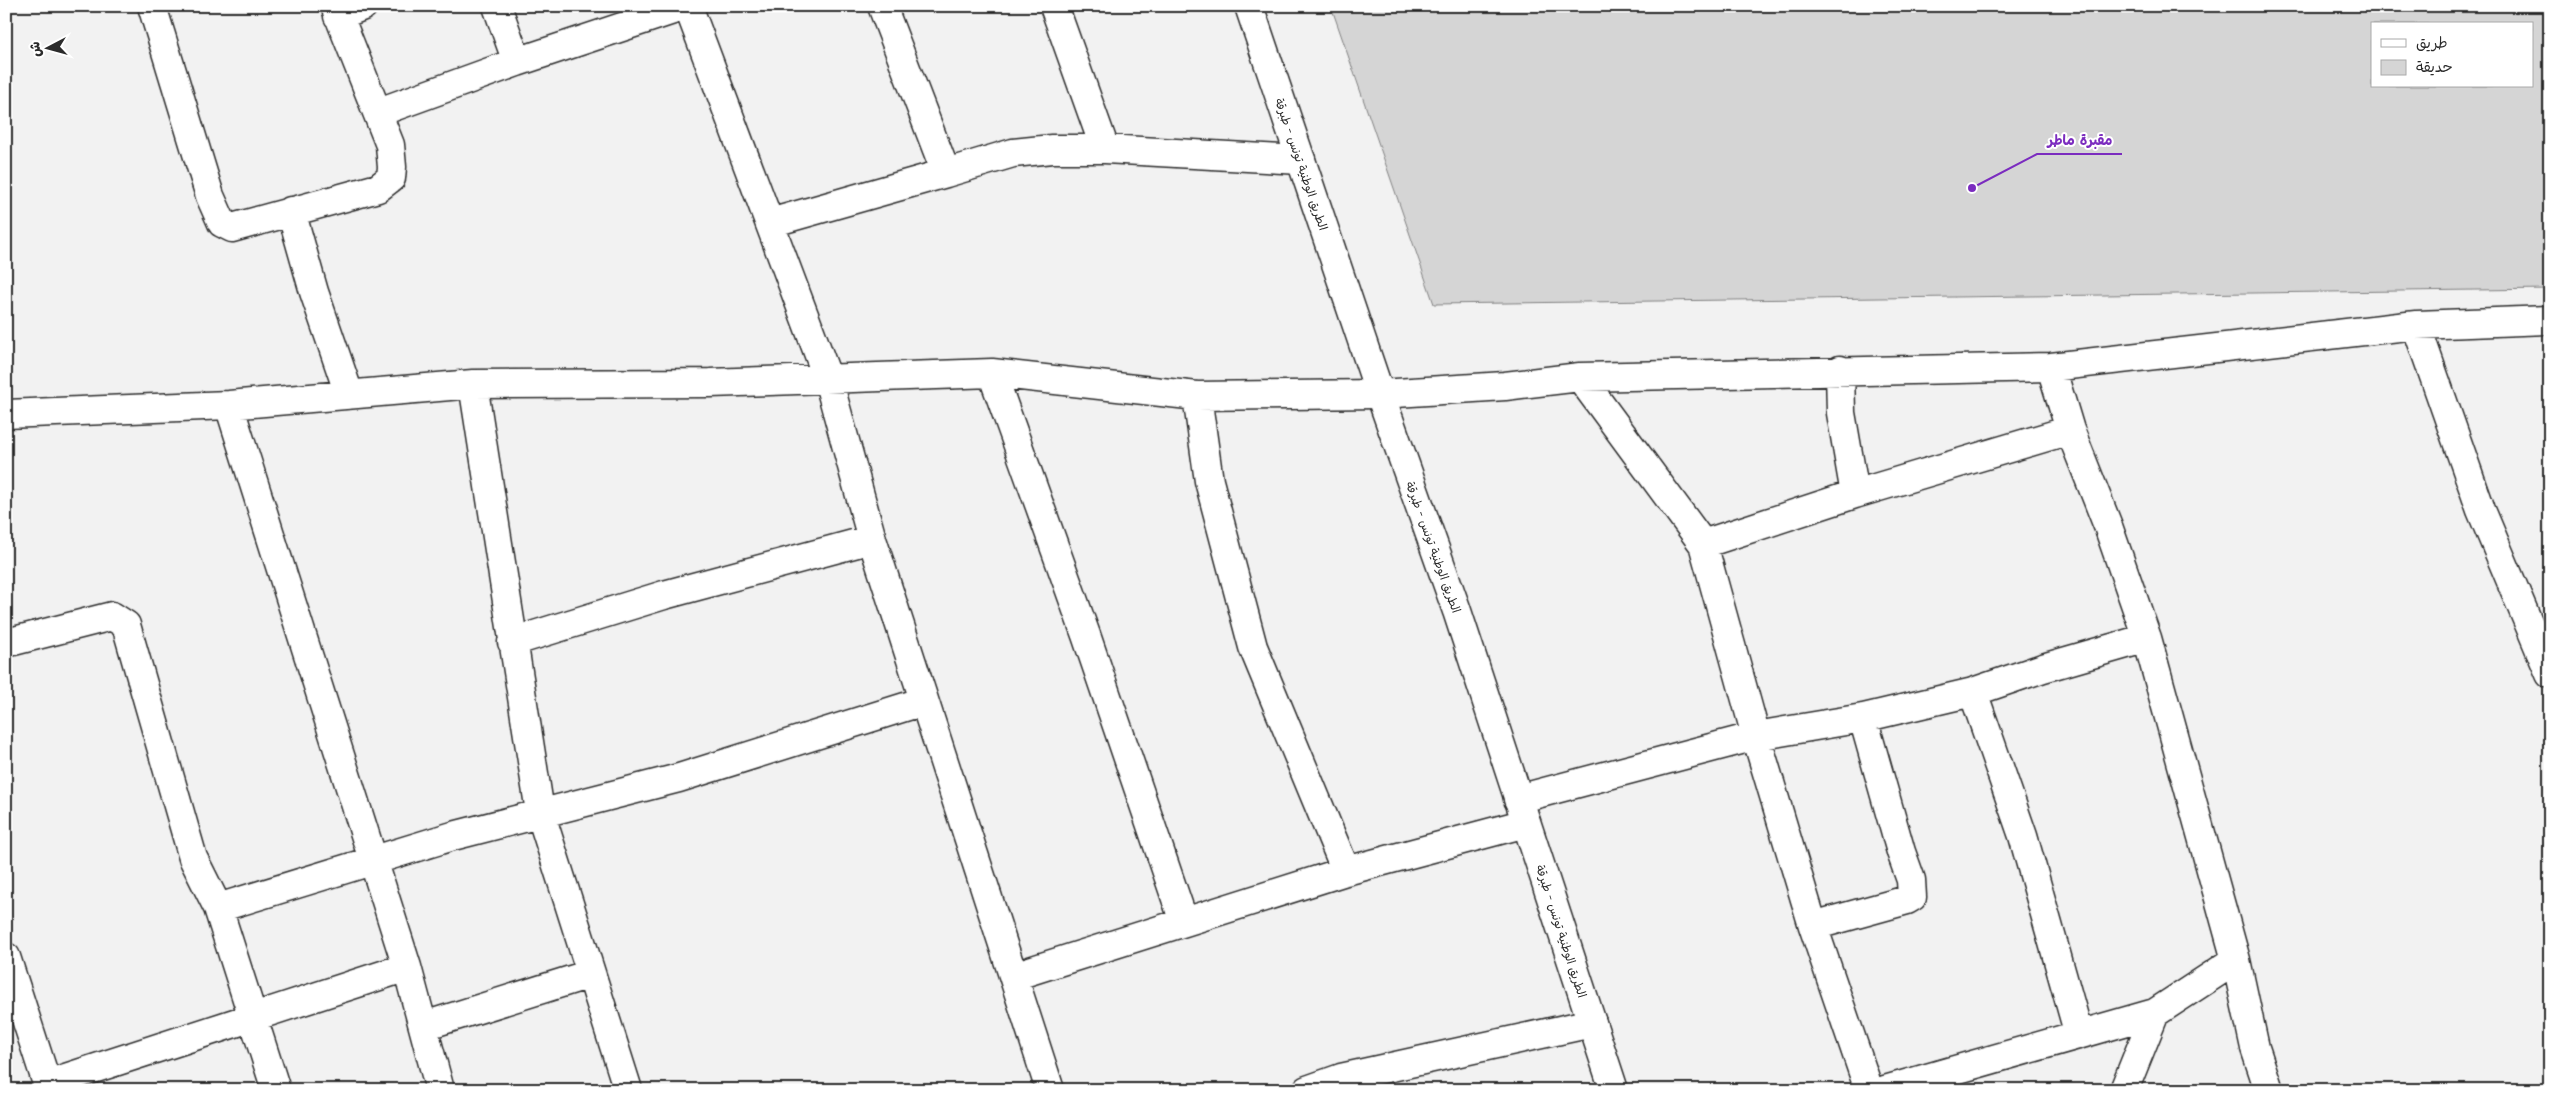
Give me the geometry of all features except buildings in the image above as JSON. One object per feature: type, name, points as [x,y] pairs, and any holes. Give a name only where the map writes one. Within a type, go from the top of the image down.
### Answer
[{"type":"street","points":[[152,6],[210,196],[222,223],[232,228],[378,188],[390,178],[392,168],[390,145],[345,9]]},
{"type":"street","points":[[497,6],[517,62]]},
{"type":"street","points":[[378,112],[517,62],[687,6],[828,379],[872,540],[1050,1090]]},
{"type":"street","points":[[882,6],[946,172]]},
{"type":"street","points":[[1054,6],[1105,150]]},
{"type":"street","name":"الطريق الوطنية تونس - طبرقة","points":[[1249,6],[1380,394],[1457,611],[1614,1090]]},
{"type":"street","points":[[770,223],[1012,153],[1052,149],[1105,150],[1301,160]]},
{"type":"street","points":[[291,211],[314,292],[350,394]]},
{"type":"street","points":[[7,408],[229,405],[473,384],[710,383],[992,373],[1197,396],[1380,394],[1505,386],[1580,377],[2051,367],[2416,325],[2550,320]]},
{"type":"street","points":[[2416,325],[2481,510],[2550,674]]},
{"type":"street","points":[[2051,367],[2070,430],[2108,526],[2147,638],[2236,960],[2255,1048],[2269,1090]]},
{"type":"street","points":[[1840,370],[1841,413],[1855,494]]},
{"type":"street","points":[[992,373],[1086,636],[1184,922]]},
{"type":"street","points":[[1580,377],[1703,544],[1756,736],[1813,926],[1869,1090]]},
{"type":"street","points":[[473,384],[540,812],[628,1090]]},
{"type":"street","points":[[1197,396],[1209,480],[1253,647],[1346,871]]},
{"type":"street","points":[[229,405],[407,967],[440,1090]]},
{"type":"street","points":[[1703,544],[1855,494],[2070,430]]},
{"type":"street","points":[[512,642],[664,595],[872,540]]},
{"type":"street","points":[[6,643],[112,616],[126,625],[193,858],[218,908],[276,1090]]},
{"type":"street","points":[[1014,976],[1346,871],[1522,811],[1756,736],[1863,718],[1973,692],[2043,668],[2147,638]]},
{"type":"street","points":[[1973,692],[2023,836],[2079,1035]]},
{"type":"street","points":[[218,908],[373,859],[540,812],[680,778],[924,701]]},
{"type":"street","points":[[1813,926],[1912,897],[1911,880],[1901,852],[1863,718]]},
{"type":"street","points":[[6,957],[48,1087],[253,1016],[407,967]]},
{"type":"street","points":[[1885,1090],[2155,1014],[2236,960]]},
{"type":"street","points":[[424,1026],[590,974]]},
{"type":"street","points":[[2124,1090],[2155,1014]]},
{"type":"street","points":[[1307,1090],[1343,1084],[1592,1023]]},
{"type":"green space","points":[[1331,6],[2550,6],[2550,289],[1434,304]]},
{"type":"place","name":"مقبرة ماطر","points":[[1972,188]]}]
